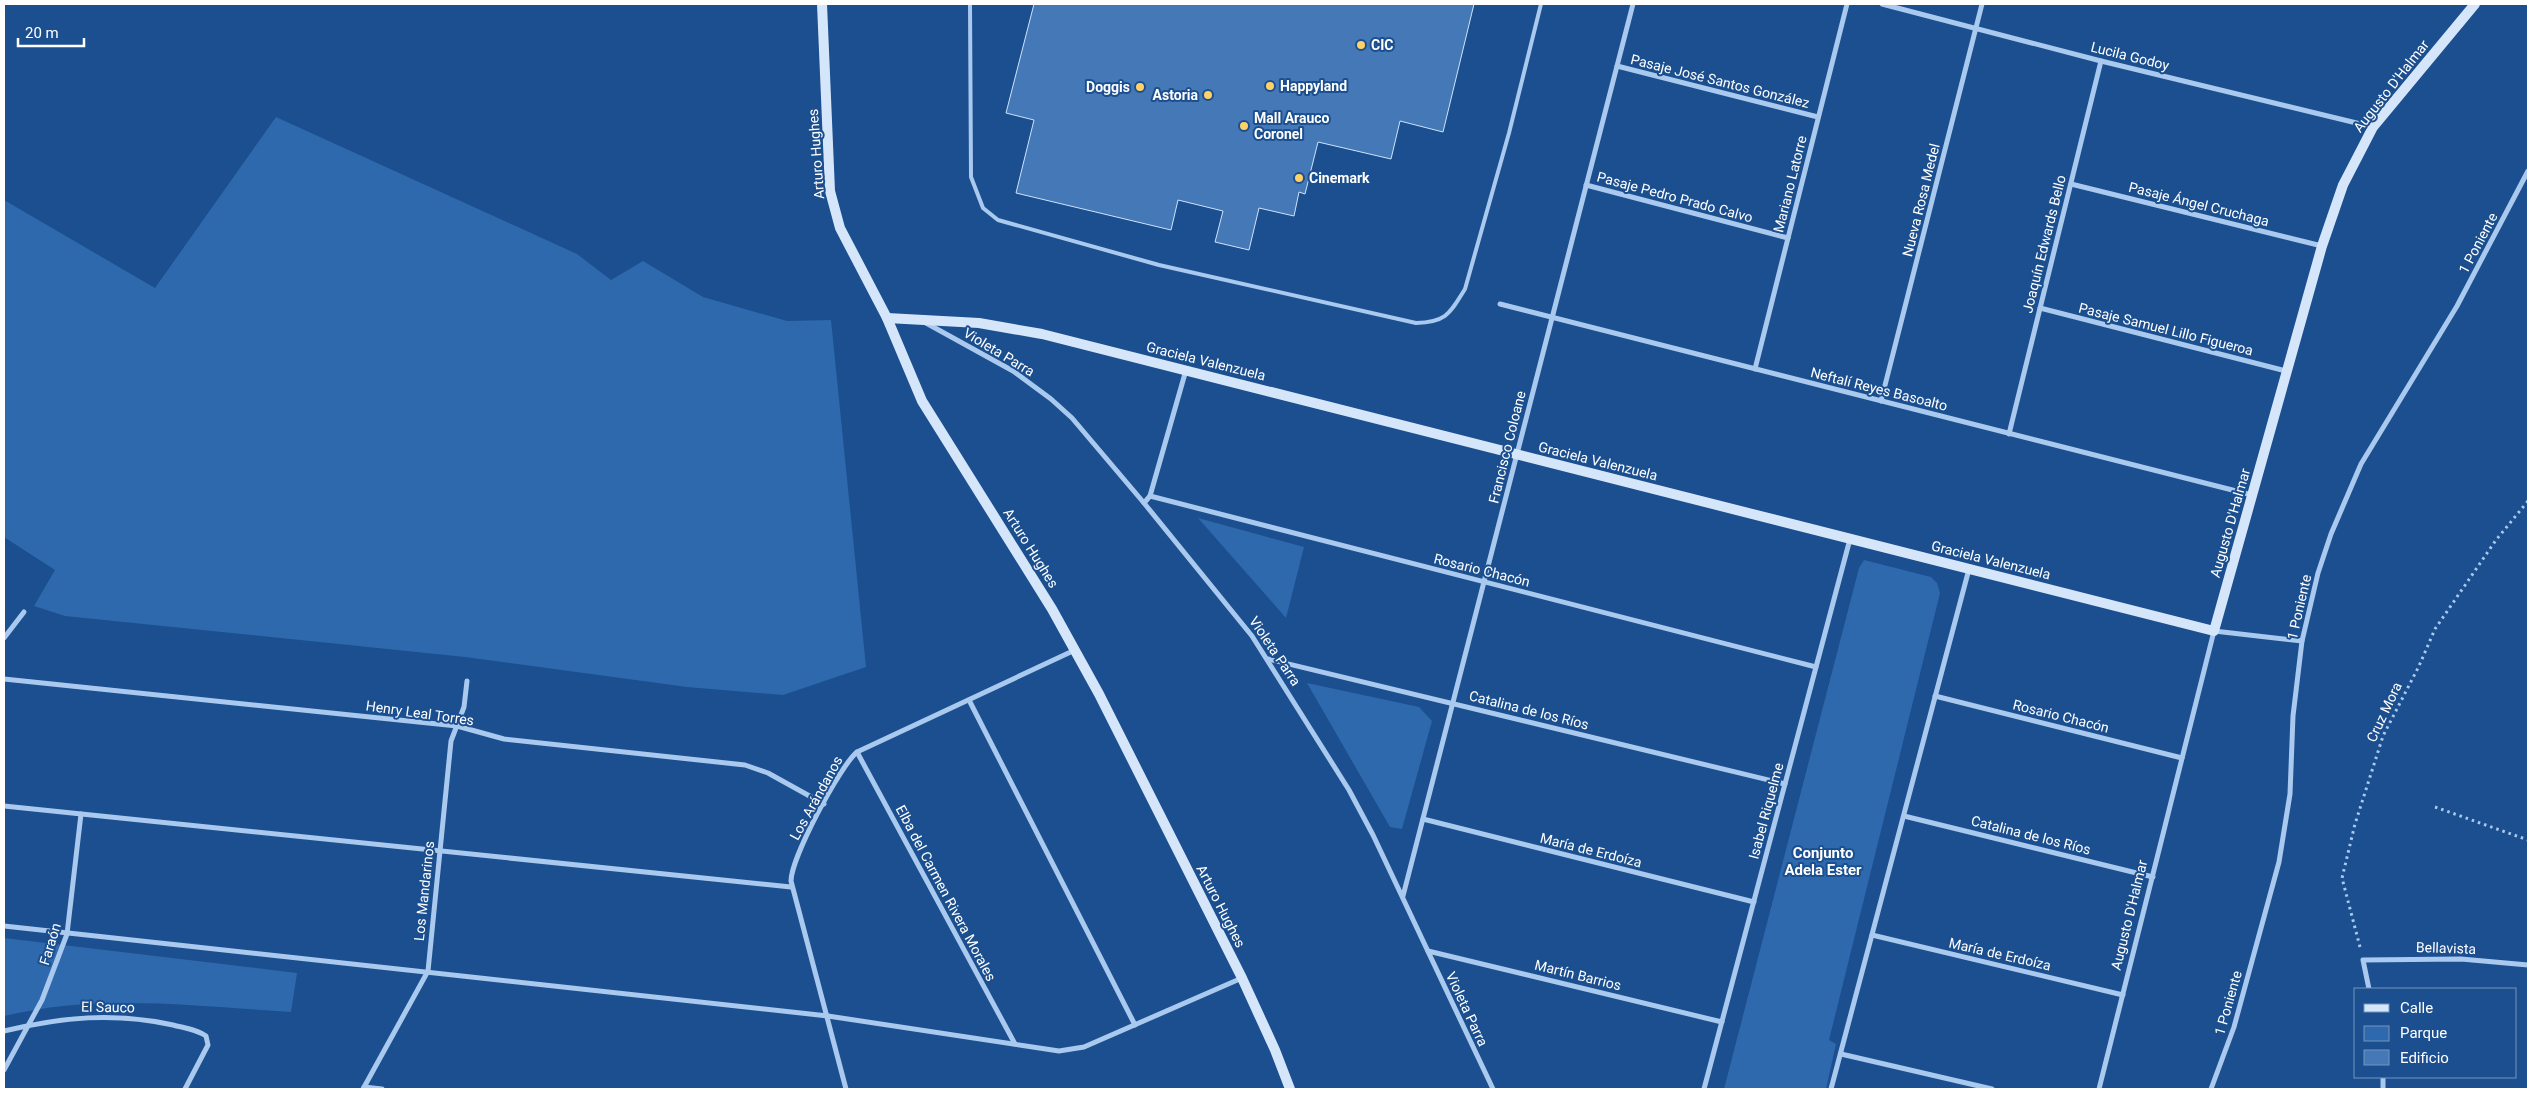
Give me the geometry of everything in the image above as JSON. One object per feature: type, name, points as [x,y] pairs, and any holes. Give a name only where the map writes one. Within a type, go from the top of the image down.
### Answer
[{"type":"street","name":"Arturo Hughes","points":[[822,4],[830,192],[834,210],[846,242],[887,318],[922,401],[1022,558],[1075,650],[1242,978],[1275,1050],[1290,1089]]},
{"type":"street","name":"Francisco Coloane","points":[[1403,897],[1632,4]]},
{"type":"street","name":"Mariano Latorre","points":[[1755,369],[1847,4]]},
{"type":"street","name":"Lucila Godoy","points":[[1882,4],[2101,61],[2373,127]]},
{"type":"street","name":"Nueva Rosa Medel","points":[[1881,401],[1982,4]]},
{"type":"street","name":"Augusto D'Halmar","points":[[2099,1089],[2214,631],[2322,246],[2343,185],[2373,127],[2475,4]]},
{"type":"street","name":"Joaquín Edwards Bello","points":[[2009,434],[2101,61]]},
{"type":"street","name":"Pasaje José Santos González","points":[[1617,66],[1818,118]]},
{"type":"street","name":"1 Poniente","points":[[2211,1089],[2234,1027],[2286,828],[2290,794],[2293,716],[2302,640],[2318,573],[2346,496],[2375,441],[2457,306],[2528,171]]},
{"type":"street","name":"Pasaje Pedro Prado Calvo","points":[[1586,184],[1788,238]]},
{"type":"street","name":"Pasaje Ángel Cruchaga","points":[[2070,184],[2322,246]]},
{"type":"street","name":"Neftalí Reyes Basoalto","points":[[1500,304],[2252,496]]},
{"type":"street","name":"Pasaje Samuel Lillo Figueroa","points":[[2040,308],[2287,372]]},
{"type":"street","name":"Graciela Valenzuela","points":[[887,318],[979,324],[1018,329],[2214,631],[2302,640]]},
{"type":"street","name":"Violeta Parra","points":[[921,320],[1013,371],[1051,399],[1088,435],[1234,612],[1268,659],[1349,790],[1403,897],[1492,1089]]},
{"type":"street","points":[[1144,503],[1150,496],[1186,370]]},
{"type":"street","name":"Rosario Chacón","points":[[1150,496],[1816,667]]},
{"type":"street","name":"Isabel Riquelme","points":[[1704,1089],[1850,539]]},
{"type":"street","points":[[1832,1089],[1968,569]]},
{"type":"street","points":[[4,638],[24,612]]},
{"type":"street","name":"Los Arándanos","points":[[846,1089],[828,1016],[791,886],[791,874],[795,861],[824,804],[844,766],[857,752],[1075,650]]},
{"type":"street","name":"Catalina de los Ríos","points":[[1268,659],[1785,784]]},
{"type":"street","name":"Henry Leal Torres","points":[[4,679],[457,726],[504,739],[745,765],[768,773],[824,804]]},
{"type":"street","name":"Los Mandarinos","points":[[363,1088],[428,972],[451,741],[464,707],[467,681]]},
{"type":"street","name":"Rosario Chacón","points":[[1935,696],[2182,758]]},
{"type":"street","points":[[969,700],[1135,1025]]},
{"type":"street","name":"Elba del Carmen Rivera Morales","points":[[857,752],[1015,1044]]},
{"type":"street","points":[[4,806],[791,886]]},
{"type":"street","name":"Faraón","points":[[4,1070],[51,980],[67,934],[71,914],[81,814]]},
{"type":"street","name":"Catalina de los Ríos","points":[[1904,816],[2152,877]]},
{"type":"street","name":"María de Erdoíza","points":[[1423,819],[1754,902]]},
{"type":"street","points":[[4,926],[828,1016],[1067,1051],[1084,1047],[1242,978]]},
{"type":"street","name":"María de Erdoíza","points":[[1872,935],[2123,995]]},
{"type":"street","name":"Martín Barrios","points":[[1428,951],[1722,1022]]},
{"type":"street","name":"Bellavista","points":[[2363,960],[2461,959],[2528,965]]},
{"type":"street","points":[[2363,960],[2369,988]]},
{"type":"street","name":"El Sauco","points":[[4,1031],[80,1018],[135,1018],[195,1030],[206,1036],[208,1040],[206,1050],[185,1089]]},
{"type":"street","points":[[1841,1054],[1992,1089]]},
{"type":"street","points":[[363,1088],[382,1089]]},
{"type":"lane","points":[[970,4],[971,177],[983,208],[998,220],[1159,265],[1416,323],[1436,322],[1452,311],[1465,289],[1509,133],[1541,4]]},
{"type":"path","name":"Cruz Mora","points":[[2363,960],[2342,878],[2355,824],[2383,736],[2420,666],[2435,629],[2496,540],[2528,501]]},
{"type":"path","points":[[2435,807],[2528,840]]},
{"type":"green space","points":[[276,117],[577,254],[611,280],[643,261],[703,297],[787,321],[831,320],[866,667],[783,695],[687,687],[465,657],[65,616],[34,606],[55,570],[4,537],[4,200],[155,288]]},
{"type":"green space","points":[[1198,518],[1304,547],[1286,618]]},
{"type":"green space","points":[[1864,560],[1931,577],[1937,583],[1940,593],[1829,1040],[1836,1044],[1826,1089],[1724,1089],[1859,568]]},
{"type":"green space","points":[[1307,683],[1419,707],[1432,721],[1402,829],[1390,827]]},
{"type":"green space","points":[[4,938],[297,973],[291,1012],[147,1003],[111,1003],[40,1009],[4,1016]]},
{"type":"building","name":"Mall Arauco Coronel","points":[[1034,4],[1474,4],[1443,132],[1400,121],[1391,159],[1318,142],[1305,194],[1299,192],[1294,216],[1259,208],[1249,250],[1215,242],[1223,211],[1178,200],[1171,230],[1016,193],[1034,120],[1006,113]]},
{"type":"place","name":"CIC","points":[[1361,45]]},
{"type":"place","name":"Happyland","points":[[1270,86]]},
{"type":"place","name":"Doggis","points":[[1140,87]]},
{"type":"place","name":"Astoria","points":[[1208,95]]},
{"type":"place","name":"Mall Arauco Coronel","points":[[1244,126]]},
{"type":"place","name":"Cinemark","points":[[1299,178]]},
{"type":"district","name":"Conjunto Adela Ester","points":[[1823,862]]}]
